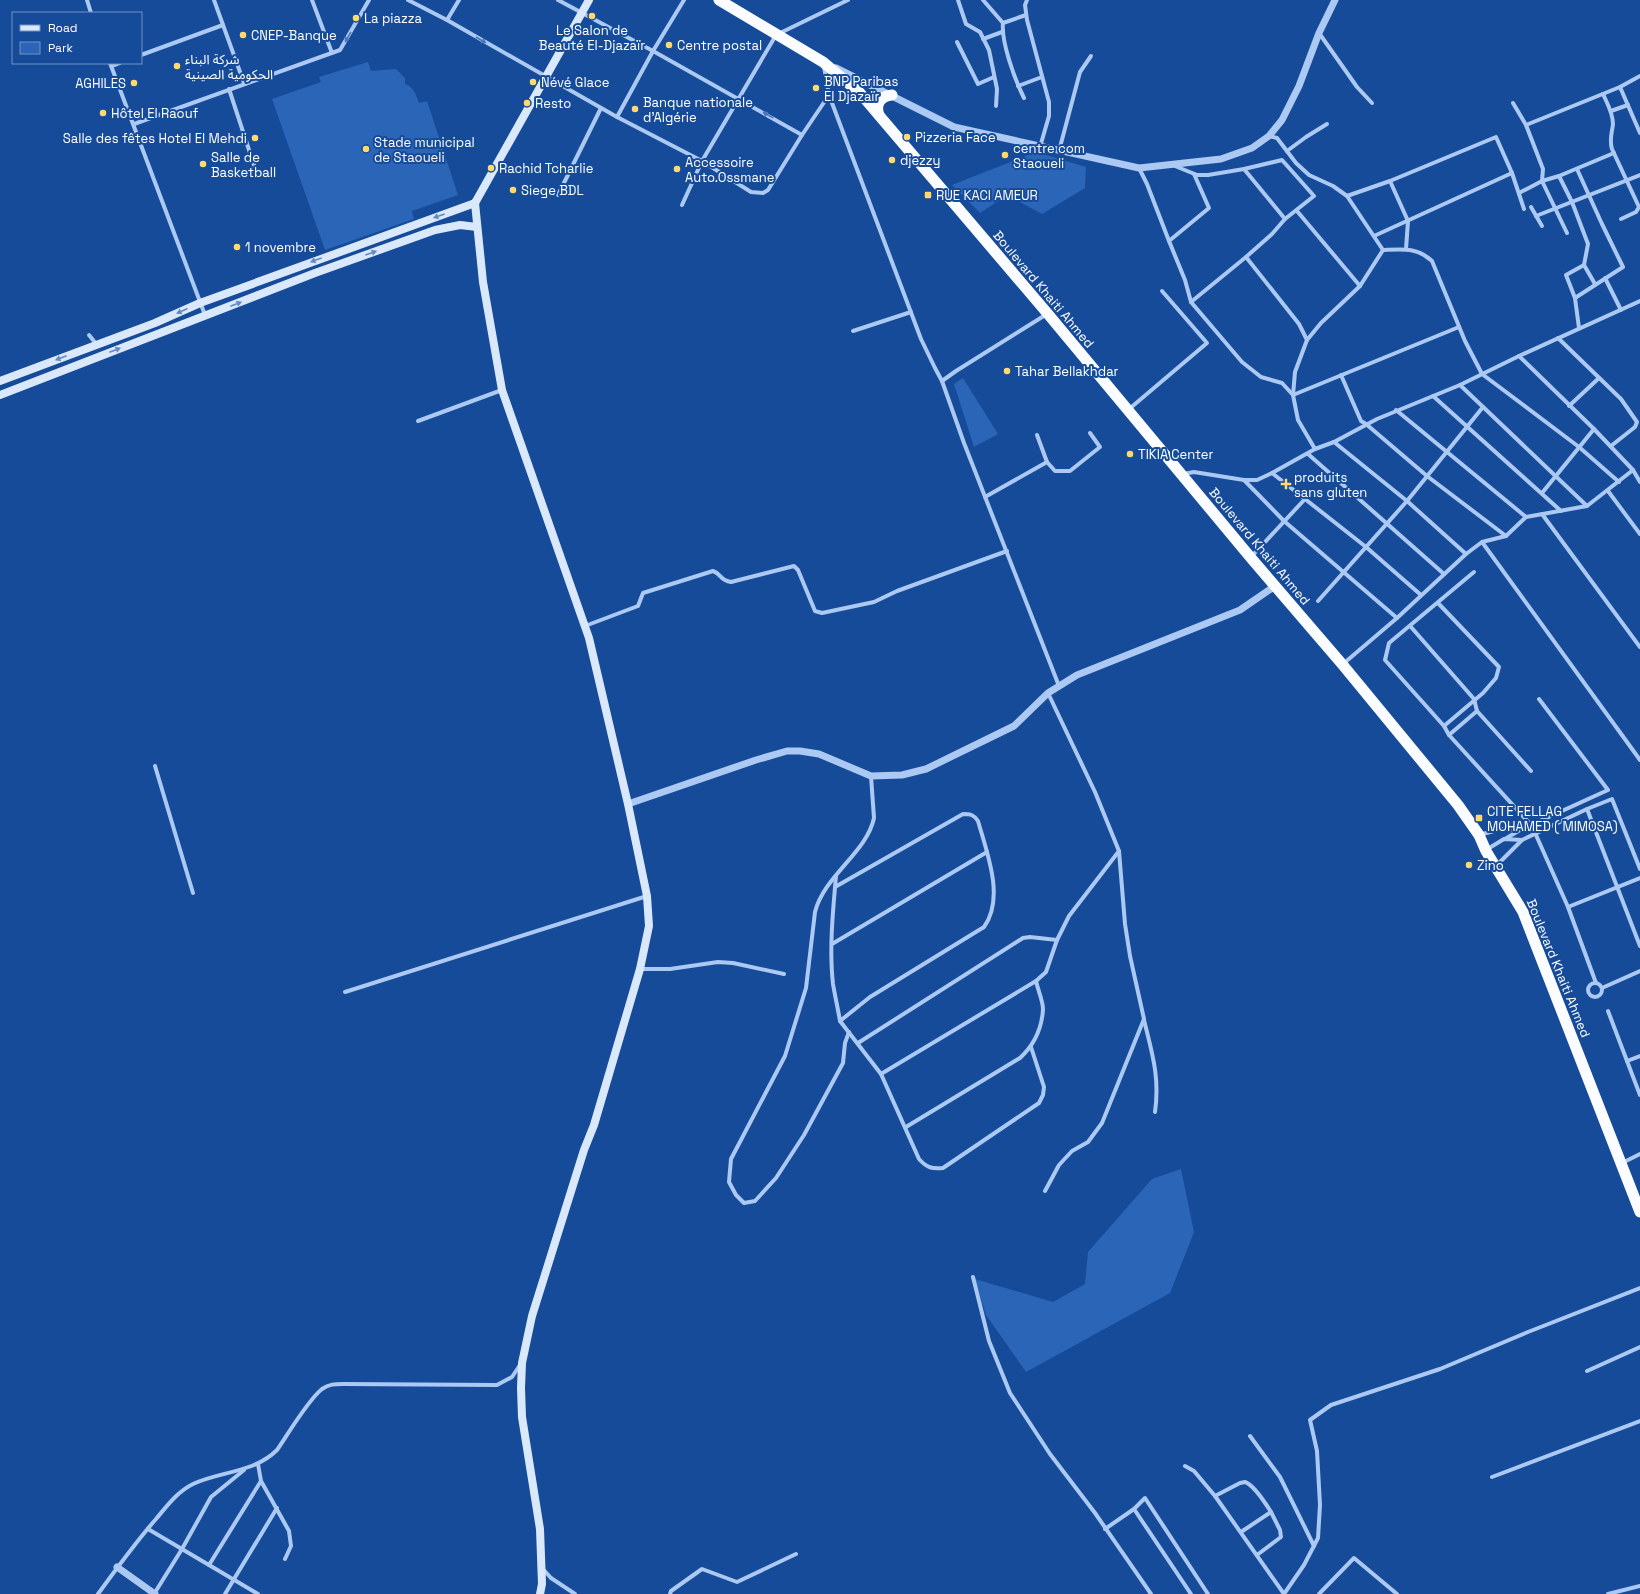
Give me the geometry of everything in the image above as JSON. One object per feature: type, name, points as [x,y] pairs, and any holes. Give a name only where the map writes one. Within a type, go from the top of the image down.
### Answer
[{"type":"highway","name":"Boulevard Khaiti Ahmed","points":[[719,0],[823,62],[860,93],[1048,314],[1250,558],[1342,664],[1458,806],[1479,835],[1486,851],[1523,912],[1640,1212]]},
{"type":"highway","points":[[879,115],[877,108],[879,101],[884,96],[892,95]]},
{"type":"main road","points":[[540,1594],[542,1584],[542,1568],[540,1529],[522,1417],[522,1363],[532,1316],[584,1150],[594,1126],[640,969],[649,926],[647,896],[628,804],[589,638],[502,390],[483,282],[475,203],[589,0]]},
{"type":"main road","points":[[0,381],[155,323],[200,303],[475,203]]},
{"type":"main road","points":[[0,395],[315,273],[435,230],[460,225],[478,226]]},
{"type":"street","points":[[86,0],[91,12]]},
{"type":"street","points":[[214,0],[244,83]]},
{"type":"street","points":[[312,0],[332,53]]},
{"type":"street","points":[[134,124],[244,83],[340,50],[369,0]]},
{"type":"street","points":[[408,0],[447,20],[617,117],[702,161],[751,192],[763,193],[768,190],[829,95]]},
{"type":"street","points":[[447,20],[459,0]]},
{"type":"street","points":[[558,0],[653,51],[802,135]]},
{"type":"street","points":[[617,117],[653,51],[684,0]]},
{"type":"street","points":[[682,205],[702,161],[737,98],[776,35],[848,0]]},
{"type":"street","points":[[958,0],[966,24],[980,32],[988,50],[997,89],[996,106]]},
{"type":"street","points":[[983,0],[1002,23],[1002,32],[1018,86],[1024,98]]},
{"type":"street","points":[[1027,0],[1024,5],[1026,15],[1049,102],[1049,116],[1040,147]]},
{"type":"street","points":[[823,62],[954,127],[1059,152],[1139,168],[1175,165],[1221,159],[1252,148],[1269,136],[1282,120],[1299,86],[1319,32],[1335,0]]},
{"type":"street","points":[[1002,23],[1026,15]]},
{"type":"street","points":[[142,55],[223,25]]},
{"type":"street","points":[[983,39],[1002,32]]},
{"type":"street","points":[[1319,32],[1357,87],[1372,103]]},
{"type":"street","points":[[957,42],[978,84],[994,77]]},
{"type":"street","points":[[1059,152],[1080,72],[1092,56]]},
{"type":"street","points":[[823,62],[829,95],[921,339],[934,368],[942,381],[964,443],[1059,686]]},
{"type":"street","points":[[111,65],[205,316]]},
{"type":"street","points":[[1526,125],[1620,87],[1640,76]]},
{"type":"street","points":[[1018,86],[1042,77]]},
{"type":"street","points":[[1620,87],[1640,133]]},
{"type":"street","points":[[229,89],[255,168]]},
{"type":"street","points":[[1603,94],[1611,111],[1613,124],[1610,140],[1614,153],[1639,207],[1636,212],[1621,219]]},
{"type":"street","points":[[1513,103],[1526,125],[1543,169],[1542,181],[1567,233]]},
{"type":"street","points":[[1611,111],[1628,105]]},
{"type":"street","points":[[558,195],[601,108]]},
{"type":"street","points":[[1287,150],[1327,124]]},
{"type":"street","points":[[1269,136],[1278,138],[1296,163],[1309,175],[1333,186],[1347,196],[1383,250]]},
{"type":"street","points":[[1347,196],[1390,181],[1496,138],[1512,173],[1524,209]]},
{"type":"street","points":[[1519,193],[1542,181],[1577,169],[1614,153]]},
{"type":"street","points":[[1175,165],[1194,173],[1208,175],[1244,169],[1282,160],[1314,196],[1297,211],[1284,219],[1272,234],[1191,302]]},
{"type":"street","points":[[1139,168],[1147,184],[1168,241],[1185,280],[1191,302],[1242,362],[1261,377],[1282,383],[1293,395]]},
{"type":"street","points":[[1244,169],[1284,219]]},
{"type":"street","points":[[1575,298],[1623,267],[1577,169]]},
{"type":"street","points":[[1168,241],[1209,208],[1194,173]]},
{"type":"street","points":[[1374,236],[1512,173]]},
{"type":"street","points":[[1536,216],[1640,175]]},
{"type":"street","points":[[1559,176],[1572,202],[1588,244],[1584,265],[1595,284]]},
{"type":"street","points":[[1390,181],[1408,221],[1406,249]]},
{"type":"street","points":[[1530,206],[1542,226]]},
{"type":"street","points":[[1297,211],[1360,286]]},
{"type":"street","points":[[1383,250],[1406,249],[1425,254],[1432,261],[1465,341],[1482,374],[1579,447],[1619,482]]},
{"type":"street","points":[[1315,449],[1298,420],[1293,395],[1294,372],[1307,340],[1321,323],[1360,286],[1383,250]]},
{"type":"street","points":[[1246,257],[1299,324],[1307,340]]},
{"type":"street","points":[[1579,328],[1575,298],[1566,275],[1584,265]]},
{"type":"street","points":[[1605,278],[1621,310]]},
{"type":"street","points":[[1127,411],[1207,343],[1162,290]]},
{"type":"street","points":[[1182,474],[1194,472],[1244,480],[1257,480],[1315,449],[1334,442],[1366,424],[1396,410],[1460,385],[1579,328],[1640,301]]},
{"type":"street","points":[[853,331],[911,312]]},
{"type":"street","points":[[942,381],[1048,314]]},
{"type":"street","points":[[1293,395],[1459,327]]},
{"type":"street","points":[[89,335],[97,345]]},
{"type":"street","points":[[1558,338],[1621,399],[1637,422],[1634,427],[1611,446]]},
{"type":"street","points":[[1519,356],[1611,446],[1633,470],[1640,482]]},
{"type":"street","points":[[1341,375],[1361,421],[1427,476],[1506,536]]},
{"type":"street","points":[[1569,406],[1599,378]]},
{"type":"street","points":[[1460,385],[1587,506]]},
{"type":"street","points":[[418,422],[502,390]]},
{"type":"street","points":[[1433,396],[1468,425],[1561,511]]},
{"type":"street","points":[[1318,601],[1407,501],[1483,407]]},
{"type":"street","points":[[1396,410],[1526,517]]},
{"type":"street","points":[[1542,493],[1594,429]]},
{"type":"street","points":[[1037,435],[1047,462],[1056,471],[1070,471],[1100,447],[1090,433]]},
{"type":"street","points":[[1334,442],[1407,501],[1466,554]]},
{"type":"street","points":[[1308,454],[1444,574]]},
{"type":"street","points":[[985,497],[1047,462]]},
{"type":"street","points":[[1342,664],[1397,618],[1420,595],[1466,554],[1482,542],[1506,536],[1526,517],[1587,506],[1633,470]]},
{"type":"street","points":[[1272,473],[1366,547],[1420,595]]},
{"type":"street","points":[[1244,480],[1284,522],[1344,571],[1397,618]]},
{"type":"street","points":[[1608,490],[1640,534]]},
{"type":"street","points":[[1250,558],[1305,499]]},
{"type":"street","points":[[1542,514],[1640,647]]},
{"type":"street","points":[[1482,542],[1640,760]]},
{"type":"street","points":[[585,626],[638,606],[643,593],[713,571],[717,572],[721,579],[731,582],[794,566],[798,570],[815,611],[822,613],[874,602],[897,591],[1007,551]]},
{"type":"street","points":[[1474,572],[1411,627],[1390,643],[1385,660],[1444,726],[1449,735],[1532,826],[1568,907],[1596,983],[1602,988]]},
{"type":"street","points":[[628,804],[756,760],[787,751],[800,751],[819,754],[871,776],[902,775],[926,769],[1014,726],[1048,693],[1077,675],[1240,610],[1275,586]]},
{"type":"street","points":[[1438,603],[1499,667],[1496,678],[1483,693],[1474,699],[1444,726]]},
{"type":"street","points":[[1411,627],[1474,699],[1476,711],[1531,771]]},
{"type":"street","points":[[1048,693],[1095,792],[1119,851],[1129,950],[1156,1067],[1157,1096],[1155,1112]]},
{"type":"street","points":[[1486,851],[1520,830],[1532,826],[1608,790],[1539,699]]},
{"type":"street","points":[[1449,735],[1476,711]]},
{"type":"street","points":[[155,766],[193,893]]},
{"type":"street","points":[[849,1032],[845,1043],[843,1063],[804,1135],[776,1178],[755,1201],[744,1203],[736,1195],[729,1182],[731,1160],[785,1056],[806,988],[817,902],[836,874],[865,838],[874,818],[871,776]]},
{"type":"street","points":[[1496,866],[1522,840],[1586,809],[1612,799],[1640,869]]},
{"type":"street","points":[[1586,809],[1640,946]]},
{"type":"street","points":[[835,887],[963,814],[970,814],[976,817],[978,821],[987,852],[995,893],[990,919],[984,927],[870,997],[840,1021]]},
{"type":"street","points":[[1479,835],[1501,829],[1520,830]]},
{"type":"street","points":[[1504,839],[1522,840]]},
{"type":"street","points":[[881,1074],[1036,981],[1046,972],[1057,940],[1069,916],[1119,851]]},
{"type":"street","points":[[832,944],[987,852]]},
{"type":"street","points":[[836,874],[832,944],[833,984],[840,1021],[881,1074],[906,1126],[919,1159],[925,1166],[932,1169],[943,1168],[1039,1103],[1043,1095],[1044,1087],[1031,1048]]},
{"type":"street","points":[[1568,907],[1640,878]]},
{"type":"street","points":[[345,992],[647,896]]},
{"type":"street","points":[[858,1043],[1023,938],[1030,937],[1057,940]]},
{"type":"street","points":[[640,969],[670,970],[718,962],[733,963],[784,974]]},
{"type":"street","points":[[1596,983],[1589,987],[1588,992],[1591,995],[1598,996],[1601,993],[1602,988],[1640,971]]},
{"type":"street","points":[[906,1126],[1020,1058],[1031,1048],[1038,1032],[1043,1008],[1036,981]]},
{"type":"street","points":[[1608,1011],[1640,1095]]},
{"type":"street","points":[[1045,1191],[1059,1165],[1072,1151],[1088,1142],[1102,1123],[1144,1019]]},
{"type":"street","points":[[1627,1061],[1640,1056]]},
{"type":"street","points":[[1622,1163],[1640,1154]]},
{"type":"street","points":[[973,1277],[989,1341],[1010,1393],[1050,1454],[1095,1513],[1152,1594]]},
{"type":"street","points":[[1185,1466],[1194,1471],[1215,1496],[1284,1594],[1304,1565],[1318,1538],[1320,1505],[1318,1451],[1310,1420],[1332,1405],[1440,1369],[1528,1332],[1640,1288]]},
{"type":"street","points":[[1587,1371],[1640,1347]]},
{"type":"street","points":[[98,1594],[148,1529],[181,1491],[194,1484],[246,1469],[271,1456],[277,1450],[315,1396],[323,1389],[333,1384],[497,1385],[506,1382],[512,1377],[522,1363]]},
{"type":"street","points":[[1492,1478],[1640,1421]]},
{"type":"street","points":[[1250,1436],[1280,1478],[1314,1546]]},
{"type":"street","points":[[258,1464],[262,1481],[289,1531],[291,1546],[285,1559]]},
{"type":"street","points":[[117,1568],[155,1594],[211,1497],[246,1469]]},
{"type":"street","points":[[209,1564],[262,1481]]},
{"type":"street","points":[[1215,1496],[1240,1483],[1248,1483],[1271,1512],[1280,1530],[1281,1537],[1257,1555]]},
{"type":"street","points":[[1105,1529],[1134,1509],[1145,1498],[1208,1594]]},
{"type":"street","points":[[225,1594],[277,1508]]},
{"type":"street","points":[[1134,1509],[1191,1594]]},
{"type":"street","points":[[1241,1532],[1271,1512]]},
{"type":"street","points":[[148,1529],[258,1594]]},
{"type":"street","points":[[670,1594],[671,1591],[702,1569],[737,1582],[796,1554]]},
{"type":"street","points":[[1319,1594],[1354,1558],[1397,1594]]},
{"type":"street","points":[[542,1568],[551,1578],[575,1594]]},
{"type":"street","points":[[1608,1594],[1640,1586]]},
{"type":"green space","name":"Stade municipal de Staoueli","points":[[368,62],[371,71],[396,69],[405,78],[405,84],[411,87],[419,103],[427,101],[458,195],[412,211],[414,219],[325,250],[272,99],[321,82],[319,77]]},
{"type":"green space","points":[[1036,152],[1086,167],[1085,188],[1042,214],[1007,195],[980,213],[952,185]]},
{"type":"green space","points":[[963,378],[998,434],[974,447],[954,384]]},
{"type":"green space","points":[[1181,1169],[1194,1232],[1170,1293],[1026,1372],[986,1315],[975,1279],[1053,1302],[1085,1284],[1088,1252],[1152,1179]]},
{"type":"place","name":"Le Salon de Beauté El-Djazaïr","points":[[592,16]]},
{"type":"place","name":"La piazza","points":[[356,18]]},
{"type":"place","name":"CNEP-Banque","points":[[243,35]]},
{"type":"place","name":"Centre postal","points":[[669,45]]},
{"type":"place","name":"شركة البناء الحكومية الصينية","points":[[177,66]]},
{"type":"place","name":"Névé Glace","points":[[533,82]]},
{"type":"place","name":"AGHILES","points":[[134,83]]},
{"type":"place","name":"BNP Paribas El Djazaïr","points":[[816,88]]},
{"type":"place","name":"Resto","points":[[527,103]]},
{"type":"place","name":"Banque nationale d'Algérie","points":[[635,109]]},
{"type":"place","name":"Hôtel El Raouf","points":[[103,113]]},
{"type":"place","name":"Pizzeria Face","points":[[907,137]]},
{"type":"place","name":"Salle des fêtes Hotel El Mehdi","points":[[255,138]]},
{"type":"place","name":"Stade municipal de Staoueli","points":[[366,149]]},
{"type":"place","name":"centre com Staoueli","points":[[1005,155]]},
{"type":"place","name":"djezzy","points":[[892,160]]},
{"type":"place","name":"Salle de Basketball","points":[[203,164]]},
{"type":"place","name":"Rachid Tcharlie","points":[[491,168]]},
{"type":"place","name":"Accessoire Auto.Ossmane","points":[[677,169]]},
{"type":"place","name":"Siege BDL","points":[[513,190]]},
{"type":"place","name":"RUE KACI AMEUR","points":[[928,195]]},
{"type":"place","name":"1 novembre","points":[[237,247]]},
{"type":"place","name":"Tahar Bellakhdar","points":[[1007,371]]},
{"type":"place","name":"TIKIA Center","points":[[1130,454]]},
{"type":"place","name":"produits sans gluten","points":[[1286,484]]},
{"type":"place","name":"CITE FELLAG MOHAMED ( MIMOSA)","points":[[1479,818]]},
{"type":"place","name":"Zino","points":[[1469,865]]}]
